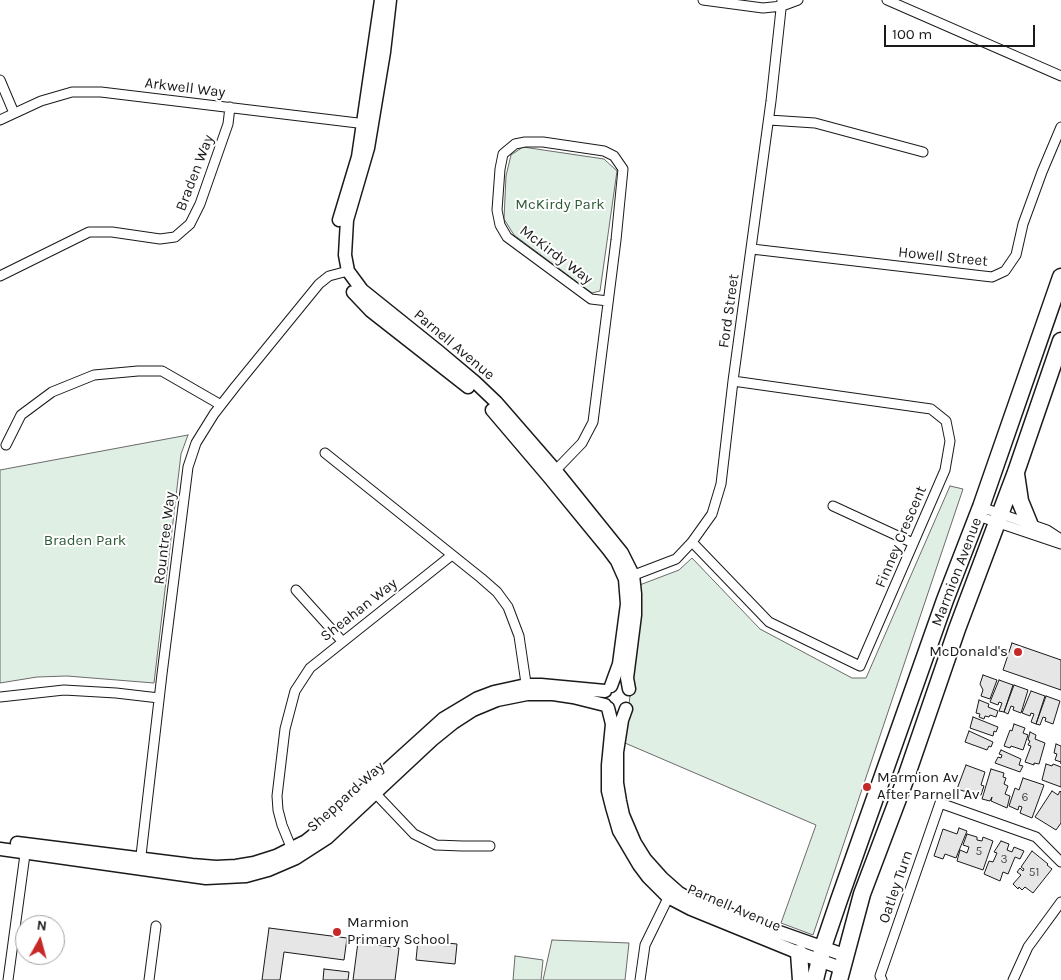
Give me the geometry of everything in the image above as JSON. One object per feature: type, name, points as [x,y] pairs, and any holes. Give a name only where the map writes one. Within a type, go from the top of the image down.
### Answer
[{"type":"highway","name":"Marmion Avenue","points":[[815,980],[821,954],[945,600],[980,511],[1061,277]]},
{"type":"highway","name":"Marmion Avenue","points":[[841,968],[862,894],[904,783],[957,629],[1016,472],[1061,341]]},
{"type":"highway","points":[[1016,472],[1020,500],[1029,523]]},
{"type":"highway","points":[[799,953],[801,980]]},
{"type":"street","name":"Parnell Avenue","points":[[368,124],[381,0]]},
{"type":"street","name":"Parnell Avenue","points":[[390,0],[384,52],[368,124],[337,230],[337,252],[354,294],[366,306],[467,386],[492,411],[553,474],[629,577],[635,615],[627,678],[631,702],[622,720],[617,752],[617,783],[623,815],[635,843],[645,859],[671,893],[821,954],[841,968]]},
{"type":"street","points":[[703,0],[763,8],[798,0]]},
{"type":"street","points":[[887,0],[1061,76]]},
{"type":"street","name":"Ford Street","points":[[629,577],[676,559],[692,542],[712,514],[722,484],[733,381],[752,249],[782,3]]},
{"type":"street","points":[[0,80],[14,113]]},
{"type":"street","name":"Arkwell Way","points":[[0,120],[41,101],[72,92],[101,92],[368,124]]},
{"type":"street","name":"Braden Way","points":[[0,276],[89,232],[112,232],[160,239],[175,237],[190,224],[200,204],[228,124],[230,107]]},
{"type":"street","points":[[768,120],[815,122],[923,152]]},
{"type":"street","name":"Howell Street","points":[[752,249],[992,277],[1005,271],[1016,255],[1023,224],[1061,127]]},
{"type":"street","name":"McKirdy Way","points":[[553,474],[582,443],[592,422],[608,302],[623,169],[614,156],[604,151],[543,142],[515,144],[503,154],[500,169],[497,210],[500,225],[507,237],[592,299],[608,302]]},
{"type":"street","name":"Rountree Way","points":[[140,864],[188,467],[196,443],[221,405],[319,284],[330,276],[345,272]]},
{"type":"street","points":[[6,445],[21,415],[52,392],[94,375],[162,371],[221,405]]},
{"type":"street","name":"Finney Crescent","points":[[692,542],[769,622],[860,666],[945,470],[950,441],[946,420],[931,409],[733,381]]},
{"type":"street","points":[[325,453],[497,592],[508,607],[519,636],[527,690]]},
{"type":"street","points":[[832,506],[913,542]]},
{"type":"street","points":[[980,511],[1061,544]]},
{"type":"street","points":[[998,518],[1029,523],[1047,530],[1061,539]]},
{"type":"street","name":"Sheahan Way","points":[[294,853],[282,825],[277,796],[285,728],[296,691],[310,668],[452,555]]},
{"type":"street","name":"Parnell Avenue","points":[[629,577],[619,664],[604,700],[612,730],[608,765],[608,791],[619,831],[639,865],[671,893],[721,922],[799,953],[821,954]]},
{"type":"street","points":[[296,590],[342,641]]},
{"type":"street","name":"Sheppard Way","points":[[0,841],[26,848],[140,864],[206,878],[246,876],[268,870],[294,853],[327,838],[432,740],[473,710],[541,684],[608,688]]},
{"type":"street","points":[[608,688],[622,685],[629,689]]},
{"type":"street","points":[[0,698],[64,690],[159,698]]},
{"type":"street","name":"Sheppard Way","points":[[294,853],[443,719],[478,698],[494,692],[527,690],[573,697],[607,706]]},
{"type":"street","points":[[607,706],[617,712],[626,709]]},
{"type":"street","points":[[376,794],[414,834],[436,845],[490,846]]},
{"type":"street","name":"Oatley Turn","points":[[882,980],[880,976],[940,803],[1036,837],[1061,862]]},
{"type":"street","points":[[8,980],[26,848]]},
{"type":"street","name":"Sheppard Way","points":[[0,849],[26,848]]},
{"type":"street","points":[[640,980],[645,945],[671,893]]},
{"type":"street","points":[[1013,980],[1028,947],[1061,902]]},
{"type":"street","points":[[149,980],[156,926]]},
{"type":"green space","name":"McKirdy Park","points":[[523,147],[604,159],[617,171],[600,291],[592,293],[514,235],[504,219],[506,176],[511,155]]},
{"type":"green space","name":"Braden Park","points":[[188,435],[181,454],[154,683],[67,676],[37,677],[0,683],[0,470]]},
{"type":"green space","points":[[950,486],[963,489],[813,935],[781,923],[816,825],[625,743],[639,610],[637,586],[679,570],[692,558],[760,629],[852,678],[866,678]]},
{"type":"green space","points":[[552,940],[629,943],[625,980],[543,980]]},
{"type":"green space","points":[[515,956],[543,960],[541,980],[513,980]]},
{"type":"building","points":[[1012,643],[1061,660],[1061,690],[1003,670]]},
{"type":"building","points":[[983,675],[997,680],[990,699],[981,696],[983,690],[980,684]]},
{"type":"building","points":[[999,680],[1013,685],[1004,712],[999,711],[1002,703],[999,702],[998,705],[990,702]]},
{"type":"building","points":[[1014,685],[1028,690],[1021,713],[1013,710],[1014,707],[1011,706],[1008,714],[1004,712]]},
{"type":"building","points":[[1031,691],[1045,696],[1036,724],[1031,722],[1034,714],[1031,713],[1030,716],[1022,713]]},
{"type":"building","points":[[1046,696],[1060,701],[1053,724],[1045,721],[1046,718],[1043,717],[1040,725],[1036,724]]},
{"type":"building","points":[[979,700],[989,704],[988,707],[998,711],[996,717],[990,715],[989,717],[985,716],[984,719],[979,717],[980,714],[976,713]]},
{"type":"building","points":[[973,717],[998,727],[996,732],[994,731],[993,736],[970,728]]},
{"type":"building","points":[[1014,724],[1025,728],[1023,733],[1028,735],[1023,750],[1004,746]]},
{"type":"building","points":[[969,731],[993,742],[991,747],[989,746],[987,750],[965,742]]},
{"type":"building","points":[[1030,732],[1036,735],[1035,739],[1045,743],[1039,764],[1034,763],[1034,765],[1025,762],[1031,746],[1028,745]]},
{"type":"building","points":[[1056,744],[1061,746],[1061,762],[1055,760],[1057,754],[1054,753]]},
{"type":"building","points":[[1001,750],[1021,759],[1019,765],[1023,766],[1020,772],[995,763],[998,757],[1001,758],[1002,755],[999,754]]},
{"type":"building","points":[[1046,764],[1061,767],[1061,787],[1042,780]]},
{"type":"building","points":[[966,765],[985,772],[981,785],[984,786],[981,795],[957,789]]},
{"type":"building","points":[[991,769],[1004,773],[1003,777],[1006,778],[1004,784],[1008,786],[1005,794],[1010,796],[1007,808],[991,801],[992,797],[990,801],[982,799]]},
{"type":"building","points":[[1023,778],[1044,785],[1032,818],[1020,813],[1022,807],[1019,806],[1018,810],[1009,806],[1015,788],[1019,790]]},
{"type":"building","points":[[1052,791],[1058,795],[1061,792],[1061,823],[1056,830],[1035,817]]},
{"type":"building","points":[[959,828],[967,831],[956,858],[945,854],[943,859],[934,856],[943,829],[957,834]]},
{"type":"building","points":[[967,834],[977,837],[977,840],[982,841],[983,837],[993,841],[983,870],[957,861],[960,850],[967,853],[969,847],[963,845]]},
{"type":"building","points":[[1001,841],[1009,844],[1007,850],[1012,852],[1014,847],[1024,851],[1020,859],[1015,857],[1008,874],[1003,872],[1000,881],[984,874],[989,861],[993,862],[997,853],[994,852]]},
{"type":"building","points":[[1032,851],[1052,869],[1033,893],[1025,887],[1022,890],[1019,887],[1018,889],[1013,884],[1021,875],[1017,872],[1020,868],[1023,871],[1024,869],[1021,867]]},
{"type":"building","points":[[269,928],[347,938],[344,960],[284,952],[280,980],[262,980]]},
{"type":"building","points":[[418,940],[457,944],[455,964],[416,960]]},
{"type":"building","points":[[358,942],[399,948],[395,980],[353,980]]},
{"type":"building","points":[[324,969],[349,972],[348,980],[323,980]]},
{"type":"place","name":"McDonald's","points":[[1018,652]]},
{"type":"place","name":"Marmion Av After Parnell Av","points":[[867,787]]},
{"type":"place","name":"Marmion Primary School","points":[[337,932]]}]
